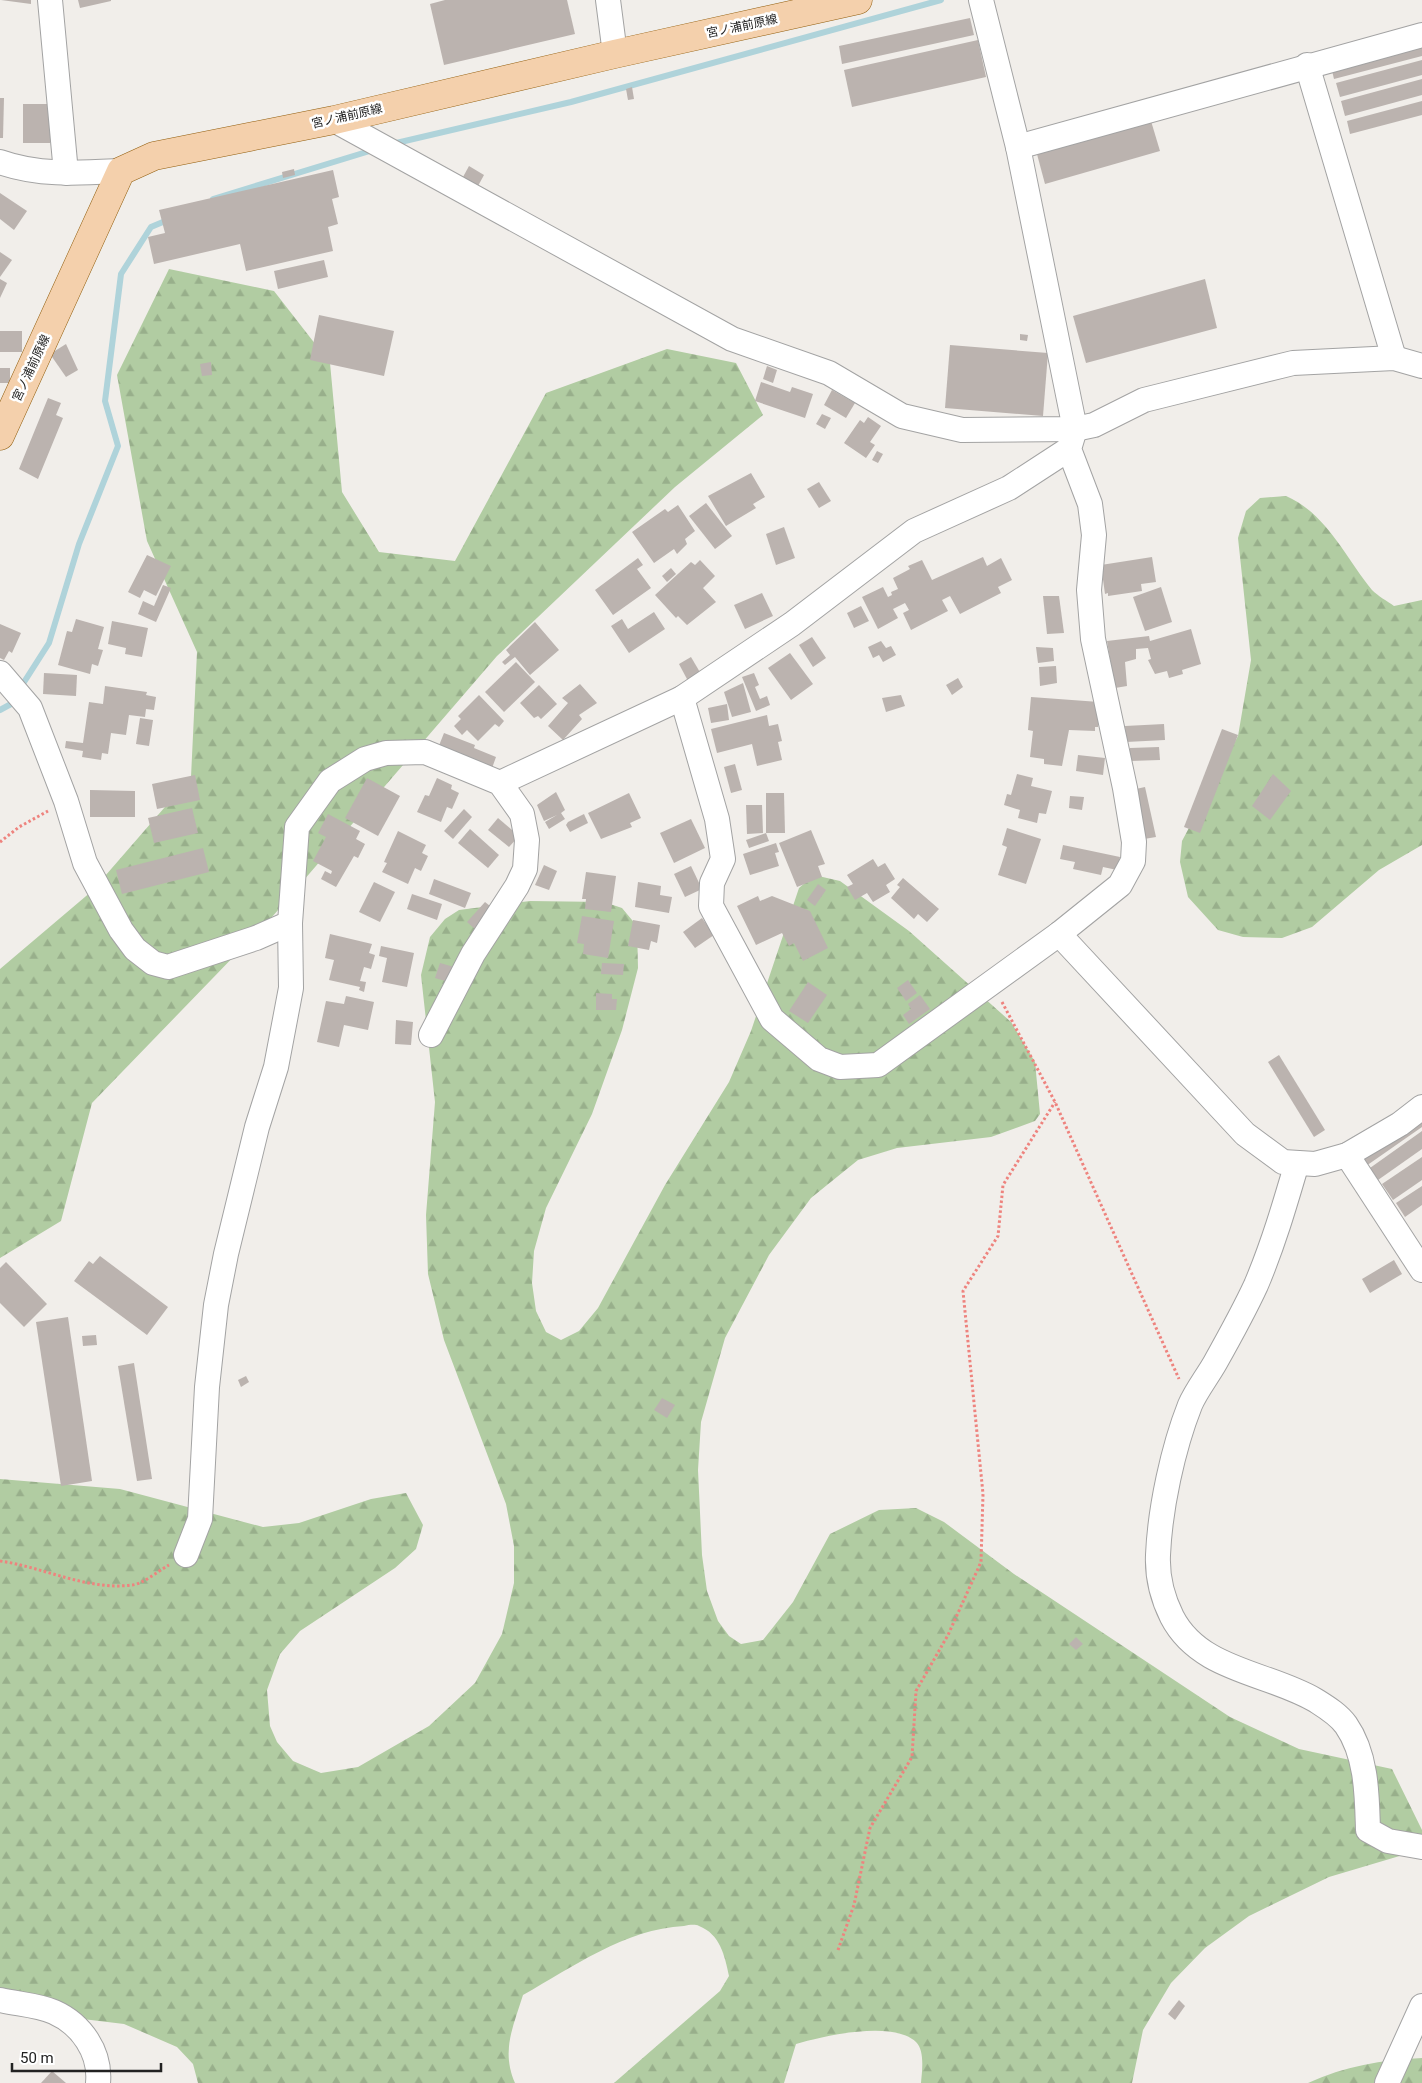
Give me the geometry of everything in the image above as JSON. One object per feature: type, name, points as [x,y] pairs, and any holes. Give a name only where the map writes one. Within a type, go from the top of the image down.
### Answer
[{"type":"main road","name":"宮ノ浦前原線","points":[[0,436],[121,171],[154,156],[334,120],[615,54],[858,0]]},
{"type":"street","points":[[50,0],[66,173]]},
{"type":"street","points":[[608,0],[615,54]]},
{"type":"street","points":[[682,698],[717,819],[723,858],[712,883],[711,906],[772,1020],[819,1059],[840,1067],[878,1065],[991,984],[1120,885],[1133,860],[1134,842],[1125,788],[1093,638],[1089,590],[1094,535],[1090,504],[1072,439],[1018,147],[981,0]]},
{"type":"street","points":[[1018,147],[1307,65],[1422,35]]},
{"type":"street","points":[[1307,65],[1394,358]]},
{"type":"street","points":[[334,120],[684,314],[732,338],[829,372],[902,416],[962,430],[1072,439]]},
{"type":"street","points":[[3,169],[66,173],[121,171]]},
{"type":"street","points":[[500,783],[682,698],[792,624],[914,531],[1009,488],[1072,439],[1094,425],[1144,400],[1293,363],[1394,358],[1422,366]]},
{"type":"street","points":[[0,673],[30,708],[66,801],[85,863],[121,930],[135,949],[153,963],[168,967],[256,938],[290,923]]},
{"type":"street","points":[[186,1555],[200,1519],[207,1387],[216,1305],[226,1254],[257,1128],[276,1067],[291,988],[290,923],[297,827],[330,781],[365,759],[386,753],[425,752],[500,783],[522,814],[527,840],[525,869],[517,886],[473,954],[431,1035]]},
{"type":"street","points":[[1058,934],[1245,1134],[1283,1162],[1315,1164],[1347,1155],[1400,1124],[1422,1107]]},
{"type":"street","points":[[1347,1155],[1422,1270]]},
{"type":"street","points":[[1297,1162],[1279,1222],[1256,1284],[1226,1343],[1191,1404],[1175,1455],[1158,1556],[1161,1589],[1177,1627],[1191,1642],[1215,1660],[1281,1683],[1332,1710],[1346,1725],[1354,1743],[1367,1786],[1368,1830],[1388,1842],[1422,1847]]},
{"type":"street","points":[[0,2000],[52,2011],[74,2023],[88,2039],[94,2053],[98,2083]]},
{"type":"street","points":[[1387,2083],[1422,2006]]},
{"type":"path","points":[[0,842],[19,827],[66,801]]},
{"type":"path","points":[[991,984],[1055,1102],[1191,1404]]},
{"type":"path","points":[[838,1950],[854,1905],[870,1828],[912,1757],[916,1691],[948,1635],[982,1562],[983,1494],[963,1291],[998,1236],[1003,1185],[1055,1102]]},
{"type":"path","points":[[0,1561],[23,1564],[86,1583],[133,1585],[186,1555]]},
{"type":"green space","points":[[169,269],[274,291],[330,363],[342,492],[379,552],[455,561],[546,393],[667,349],[736,363],[763,415],[675,487],[497,656],[272,917],[92,1103],[61,1221],[0,1258],[0,969],[92,891],[191,777],[197,652],[147,541],[117,375]]},
{"type":"green space","points":[[1286,496],[1300,504],[1324,525],[1362,577],[1377,594],[1394,606],[1422,600],[1422,845],[1379,870],[1312,927],[1282,938],[1243,937],[1218,930],[1188,897],[1180,862],[1182,841],[1238,736],[1251,660],[1238,538],[1246,511],[1260,498]]},
{"type":"green space","points":[[814,875],[840,881],[909,931],[1011,1022],[1035,1062],[1040,1114],[1035,1121],[991,1137],[897,1148],[858,1160],[811,1198],[769,1255],[725,1338],[701,1422],[698,1470],[702,1555],[707,1591],[718,1621],[729,1636],[741,1644],[763,1640],[793,1602],[830,1534],[879,1510],[916,1508],[944,1522],[1014,1574],[1230,1717],[1299,1749],[1392,1769],[1422,1830],[1422,1845],[1413,1852],[1329,1877],[1249,1916],[1205,1948],[1171,1983],[1143,2030],[1132,2083],[921,2083],[922,2056],[916,2042],[905,2035],[875,2031],[840,2034],[796,2044],[784,2083],[614,2083],[720,1991],[729,1976],[726,1961],[717,1940],[712,1934],[697,1925],[662,1929],[620,1942],[600,1951],[523,1995],[512,2028],[509,2050],[511,2071],[515,2083],[198,2083],[193,2064],[177,2047],[124,2024],[0,2009],[0,1479],[120,1489],[263,1527],[299,1523],[371,1499],[406,1493],[423,1525],[416,1549],[395,1568],[300,1631],[280,1654],[267,1690],[270,1726],[277,1742],[293,1761],[321,1773],[358,1767],[429,1726],[475,1683],[502,1634],[514,1583],[514,1546],[506,1504],[444,1340],[428,1274],[426,1215],[435,1102],[421,975],[430,937],[445,919],[459,910],[530,901],[604,902],[622,908],[637,926],[638,968],[622,1030],[592,1114],[546,1208],[534,1251],[532,1283],[536,1311],[546,1332],[561,1340],[579,1331],[598,1308],[665,1185],[729,1082],[751,1031],[799,888]]},
{"type":"green space","points":[[1422,2058],[1422,2083],[1308,2083],[1349,2068],[1392,2060]]},
{"type":"building","points":[[1,0],[31,0],[31,4]]},
{"type":"building","points":[[78,0],[111,0],[111,1],[80,8]]},
{"type":"building","points":[[445,0],[567,0],[575,34],[444,65],[430,4]]},
{"type":"building","points":[[970,18],[974,35],[842,64],[839,46]]},
{"type":"building","points":[[1422,39],[1422,56],[1334,79],[1330,62]]},
{"type":"building","points":[[978,40],[986,77],[852,107],[844,70]]},
{"type":"building","points":[[1422,60],[1422,75],[1340,97],[1336,83]]},
{"type":"building","points":[[1422,79],[1422,95],[1345,116],[1341,101]]},
{"type":"building","points":[[632,87],[634,99],[628,100],[626,89]]},
{"type":"building","points":[[0,98],[4,98],[3,138],[0,138]]},
{"type":"building","points":[[1422,101],[1422,115],[1350,134],[1347,121]]},
{"type":"building","points":[[23,104],[50,104],[50,143],[23,143]]},
{"type":"building","points":[[1148,111],[1160,151],[1045,184],[1034,143]]},
{"type":"building","points":[[469,166],[484,175],[478,186],[463,177]]},
{"type":"building","points":[[294,169],[295,175],[283,178],[282,172]]},
{"type":"building","points":[[333,170],[339,197],[332,199],[338,224],[328,227],[333,251],[246,271],[240,244],[154,264],[148,237],[165,233],[159,210]]},
{"type":"building","points":[[0,193],[27,211],[14,230],[0,219]]},
{"type":"building","points":[[0,252],[12,260],[0,277]]},
{"type":"building","points":[[324,260],[328,277],[278,289],[274,271]]},
{"type":"building","points":[[0,279],[7,283],[0,298]]},
{"type":"building","points":[[1205,279],[1217,328],[1086,363],[1073,316]]},
{"type":"building","points":[[319,315],[394,331],[384,376],[310,360]]},
{"type":"building","points":[[0,331],[22,331],[22,352],[0,352]]},
{"type":"building","points":[[1020,334],[1028,335],[1027,341],[1020,340]]},
{"type":"building","points":[[66,344],[78,370],[66,377],[50,354]]},
{"type":"building","points":[[950,345],[1048,353],[1043,416],[945,408]]},
{"type":"building","points":[[211,362],[212,375],[202,376],[200,364]]},
{"type":"building","points":[[767,366],[777,370],[773,383],[763,379]]},
{"type":"building","points":[[0,368],[10,368],[10,383],[0,383]]},
{"type":"building","points":[[761,382],[790,392],[792,387],[813,394],[805,418],[755,401]]},
{"type":"building","points":[[832,390],[855,403],[846,418],[824,405]]},
{"type":"building","points":[[48,398],[61,403],[56,415],[63,418],[38,479],[19,469]]},
{"type":"building","points":[[822,414],[831,418],[825,429],[816,424]]},
{"type":"building","points":[[868,417],[881,426],[870,442],[875,445],[866,458],[844,443],[860,420],[864,423]]},
{"type":"building","points":[[877,451],[883,454],[878,463],[872,460]]},
{"type":"building","points":[[751,473],[765,497],[753,504],[756,508],[726,526],[708,496]]},
{"type":"building","points":[[819,482],[831,501],[819,508],[807,489]]},
{"type":"building","points":[[706,503],[732,536],[715,549],[689,516]]},
{"type":"building","points":[[678,505],[695,531],[685,539],[687,544],[677,554],[674,549],[654,563],[632,532],[665,509],[668,512]]},
{"type":"building","points":[[784,527],[795,558],[776,565],[766,534]]},
{"type":"building","points":[[147,555],[171,566],[156,596],[144,590],[140,598],[128,592]]},
{"type":"building","points":[[983,557],[987,566],[1001,558],[1012,580],[998,587],[1001,593],[960,614],[950,596],[942,600],[948,611],[911,630],[903,613],[909,610],[905,603],[893,609],[898,618],[878,629],[862,597],[883,587],[888,597],[892,595],[891,592],[898,589],[893,578],[910,569],[908,566],[922,560],[932,580]]},
{"type":"building","points":[[1152,557],[1156,582],[1141,584],[1142,591],[1108,596],[1108,593],[1105,594],[1101,565]]},
{"type":"building","points":[[638,558],[643,565],[637,569],[651,588],[613,615],[595,590]]},
{"type":"building","points":[[700,560],[715,576],[703,588],[716,602],[687,625],[678,616],[676,618],[655,595],[691,562],[695,565]]},
{"type":"building","points":[[671,568],[676,574],[667,582],[662,576]]},
{"type":"building","points":[[163,585],[171,588],[156,622],[138,614],[143,601],[154,606]]},
{"type":"building","points":[[1161,587],[1172,622],[1145,631],[1133,597]]},
{"type":"building","points":[[762,593],[773,616],[745,629],[734,605]]},
{"type":"building","points":[[1043,596],[1059,596],[1064,633],[1047,634]]},
{"type":"building","points":[[861,606],[869,621],[854,628],[847,613]]},
{"type":"building","points":[[654,612],[665,629],[629,653],[611,626],[622,619],[628,629]]},
{"type":"building","points":[[76,619],[104,627],[98,649],[103,650],[98,666],[92,664],[90,674],[58,665],[67,631],[72,632]]},
{"type":"building","points":[[112,621],[148,628],[142,657],[125,654],[126,648],[108,644]]},
{"type":"building","points":[[535,622],[559,650],[530,675],[515,657],[505,665],[502,662],[510,655],[506,650]]},
{"type":"building","points":[[0,624],[21,633],[12,653],[9,651],[4,660],[0,658]]},
{"type":"building","points":[[1191,629],[1201,664],[1182,670],[1183,674],[1169,678],[1167,671],[1155,674],[1148,660],[1151,659],[1148,648],[1136,649],[1136,659],[1125,662],[1127,686],[1115,688],[1107,641],[1149,636],[1150,641]]},
{"type":"building","points":[[812,637],[826,658],[813,667],[799,645]]},
{"type":"building","points":[[881,641],[886,648],[891,646],[896,655],[883,662],[879,655],[873,658],[868,647]]},
{"type":"building","points":[[1036,647],[1053,648],[1054,661],[1038,663]]},
{"type":"building","points":[[790,653],[813,684],[791,700],[768,668]]},
{"type":"building","points":[[691,657],[701,674],[688,681],[679,664]]},
{"type":"building","points":[[516,662],[535,682],[504,712],[485,692]]},
{"type":"building","points":[[1056,666],[1057,683],[1040,686],[1039,667]]},
{"type":"building","points":[[44,673],[77,675],[76,696],[43,694]]},
{"type":"building","points":[[754,673],[759,685],[755,687],[760,699],[767,696],[770,705],[756,711],[742,677]]},
{"type":"building","points":[[958,678],[963,687],[952,695],[946,685]]},
{"type":"building","points":[[743,683],[751,712],[732,717],[724,692]]},
{"type":"building","points":[[580,684],[597,703],[579,715],[582,719],[563,740],[548,726],[568,703],[562,698]]},
{"type":"building","points":[[539,685],[557,704],[541,719],[538,716],[534,718],[520,703]]},
{"type":"building","points":[[105,686],[147,692],[146,695],[156,697],[154,710],[146,709],[145,717],[129,715],[126,735],[111,733],[108,754],[102,753],[101,760],[82,757],[83,751],[65,748],[66,741],[83,743],[89,702],[103,704]]},
{"type":"building","points":[[479,695],[504,721],[499,727],[495,724],[478,741],[467,730],[462,735],[454,726],[461,719],[458,716]]},
{"type":"building","points":[[901,695],[905,706],[886,712],[882,698]]},
{"type":"building","points":[[1031,697],[1099,702],[1098,727],[1095,727],[1095,731],[1069,730],[1062,766],[1044,764],[1044,759],[1030,757],[1033,731],[1028,730]]},
{"type":"building","points":[[727,704],[729,720],[711,723],[708,708]]},
{"type":"building","points":[[767,715],[769,726],[778,724],[782,741],[778,742],[782,760],[757,766],[752,744],[717,753],[711,729]]},
{"type":"building","points":[[140,718],[153,720],[149,746],[136,744]]},
{"type":"building","points":[[1164,724],[1165,740],[1126,742],[1125,726]]},
{"type":"building","points":[[1222,729],[1238,735],[1200,833],[1184,827]]},
{"type":"building","points":[[444,733],[475,745],[474,748],[496,757],[491,771],[438,748]]},
{"type":"building","points":[[1159,747],[1160,760],[1130,761],[1130,748]]},
{"type":"building","points":[[1078,755],[1105,758],[1103,775],[1076,771]]},
{"type":"building","points":[[735,764],[742,790],[731,793],[724,767]]},
{"type":"building","points":[[1017,774],[1033,778],[1031,786],[1052,791],[1046,814],[1039,813],[1037,823],[1018,818],[1020,810],[1004,805],[1007,794],[1011,795]]},
{"type":"building","points":[[1273,774],[1291,791],[1270,820],[1252,806]]},
{"type":"building","points":[[195,775],[200,800],[157,809],[152,784]]},
{"type":"building","points":[[367,778],[400,796],[378,836],[345,818]]},
{"type":"building","points":[[437,778],[452,785],[451,789],[459,793],[452,809],[447,807],[441,822],[417,812],[425,795],[429,796]]},
{"type":"building","points":[[1145,787],[1156,837],[1144,839],[1136,789]]},
{"type":"building","points":[[90,790],[135,791],[135,817],[90,817]]},
{"type":"building","points":[[556,792],[565,810],[561,813],[565,819],[549,829],[545,822],[557,815],[544,821],[537,805]]},
{"type":"building","points":[[629,793],[641,818],[630,823],[632,827],[601,839],[588,813]]},
{"type":"building","points":[[766,793],[784,793],[785,833],[766,833]]},
{"type":"building","points":[[1070,796],[1084,797],[1082,810],[1069,808]]},
{"type":"building","points":[[746,805],[762,805],[763,833],[747,834]]},
{"type":"building","points":[[192,808],[198,833],[154,843],[148,818]]},
{"type":"building","points":[[464,809],[472,817],[453,839],[444,831]]},
{"type":"building","points":[[328,814],[360,831],[356,839],[365,844],[358,858],[354,856],[336,887],[321,879],[325,871],[331,874],[332,871],[313,861],[326,837],[318,833]]},
{"type":"building","points":[[584,814],[588,823],[570,832],[566,825],[568,822]]},
{"type":"building","points":[[498,818],[519,836],[509,847],[488,830]]},
{"type":"building","points":[[691,819],[705,848],[674,863],[660,833]]},
{"type":"building","points":[[1007,828],[1041,839],[1026,884],[998,875],[1007,847],[1002,845]]},
{"type":"building","points":[[470,829],[499,855],[488,868],[458,843]]},
{"type":"building","points":[[811,830],[825,864],[818,866],[822,877],[797,887],[779,843]]},
{"type":"building","points":[[398,831],[426,845],[422,853],[428,856],[421,871],[415,868],[408,884],[382,872],[387,863],[384,862]]},
{"type":"building","points":[[766,833],[769,841],[749,848],[746,840]]},
{"type":"building","points":[[776,843],[779,852],[775,853],[779,866],[750,875],[743,854]]},
{"type":"building","points":[[1063,845],[1120,857],[1117,870],[1103,867],[1101,875],[1073,869],[1075,862],[1060,859]]},
{"type":"building","points":[[203,848],[209,872],[122,894],[116,870]]},
{"type":"building","points":[[873,859],[878,867],[885,863],[895,879],[886,885],[890,892],[873,902],[867,893],[855,900],[847,887],[853,884],[847,875]]},
{"type":"building","points":[[544,865],[557,871],[549,890],[535,885]]},
{"type":"building","points":[[691,866],[702,889],[685,897],[674,874]]},
{"type":"building","points":[[586,872],[616,876],[611,912],[585,909],[586,899],[582,899]]},
{"type":"building","points":[[903,878],[939,909],[927,922],[918,914],[914,919],[891,898],[900,887],[897,885]]},
{"type":"building","points":[[434,879],[471,893],[465,908],[429,894]]},
{"type":"building","points":[[374,882],[395,892],[380,922],[359,912]]},
{"type":"building","points":[[638,882],[661,886],[660,895],[672,897],[669,913],[635,907]]},
{"type":"building","points":[[818,884],[826,890],[815,906],[807,900]]},
{"type":"building","points":[[412,894],[442,904],[437,920],[407,909]]},
{"type":"building","points":[[758,896],[760,901],[772,896],[810,911],[828,948],[803,961],[794,943],[789,946],[782,933],[756,945],[737,906]]},
{"type":"building","points":[[485,902],[495,910],[477,931],[467,922]]},
{"type":"building","points":[[582,916],[614,921],[608,958],[583,954],[584,944],[577,943]]},
{"type":"building","points":[[702,918],[714,935],[695,948],[683,932]]},
{"type":"building","points":[[633,920],[660,925],[657,943],[651,941],[649,950],[628,946]]},
{"type":"building","points":[[330,934],[372,944],[369,953],[375,955],[371,969],[364,967],[360,981],[366,982],[364,992],[359,990],[360,987],[329,980],[334,960],[325,958]]},
{"type":"building","points":[[381,946],[414,953],[407,987],[382,982],[387,958],[379,956]]},
{"type":"building","points":[[440,963],[454,967],[449,982],[435,978]]},
{"type":"building","points":[[602,963],[624,964],[623,975],[601,974]]},
{"type":"building","points":[[908,980],[917,993],[906,1001],[897,988]]},
{"type":"building","points":[[808,982],[827,995],[808,1023],[789,1011]]},
{"type":"building","points":[[596,993],[612,994],[612,999],[617,999],[616,1010],[596,1010]]},
{"type":"building","points":[[920,995],[930,1009],[909,1024],[903,1015],[911,1009],[908,1004]]},
{"type":"building","points":[[346,996],[374,1002],[368,1030],[344,1025],[339,1047],[317,1042],[326,1001],[344,1004]]},
{"type":"building","points":[[396,1020],[413,1022],[411,1045],[395,1044]]},
{"type":"building","points":[[1279,1055],[1325,1130],[1314,1137],[1268,1062]]},
{"type":"building","points":[[1422,1111],[1422,1127],[1366,1166],[1359,1156]]},
{"type":"building","points":[[1422,1131],[1422,1149],[1378,1180],[1370,1168]]},
{"type":"building","points":[[1422,1157],[1422,1180],[1393,1200],[1382,1184]]},
{"type":"building","points":[[1422,1186],[1422,1205],[1405,1217],[1396,1203]]},
{"type":"building","points":[[100,1256],[168,1307],[147,1335],[74,1281],[89,1261],[93,1264]]},
{"type":"building","points":[[1394,1260],[1402,1274],[1370,1293],[1362,1279]]},
{"type":"building","points":[[6,1262],[47,1304],[24,1327],[0,1303],[0,1268]]},
{"type":"building","points":[[68,1317],[92,1481],[61,1486],[36,1322]]},
{"type":"building","points":[[96,1335],[97,1345],[83,1346],[82,1336]]},
{"type":"building","points":[[134,1363],[152,1479],[137,1481],[118,1366]]},
{"type":"building","points":[[246,1376],[249,1382],[241,1387],[238,1380]]},
{"type":"building","points":[[662,1398],[675,1405],[667,1418],[654,1410]]},
{"type":"building","points":[[1076,1637],[1083,1644],[1076,1650],[1069,1644]]},
{"type":"building","points":[[1179,2000],[1185,2006],[1175,2020],[1168,2014]]},
{"type":"building","points":[[52,2071],[66,2083],[41,2083]]},
{"type":"waterway","points":[[392,144],[571,102],[941,0]]},
{"type":"waterway","points":[[213,199],[373,150]]},
{"type":"waterway","points":[[19,690],[49,643],[79,544],[118,446],[105,401],[121,274],[151,227],[170,219]]},
{"type":"waterway","points":[[0,710],[11,704],[14,698]]}]
